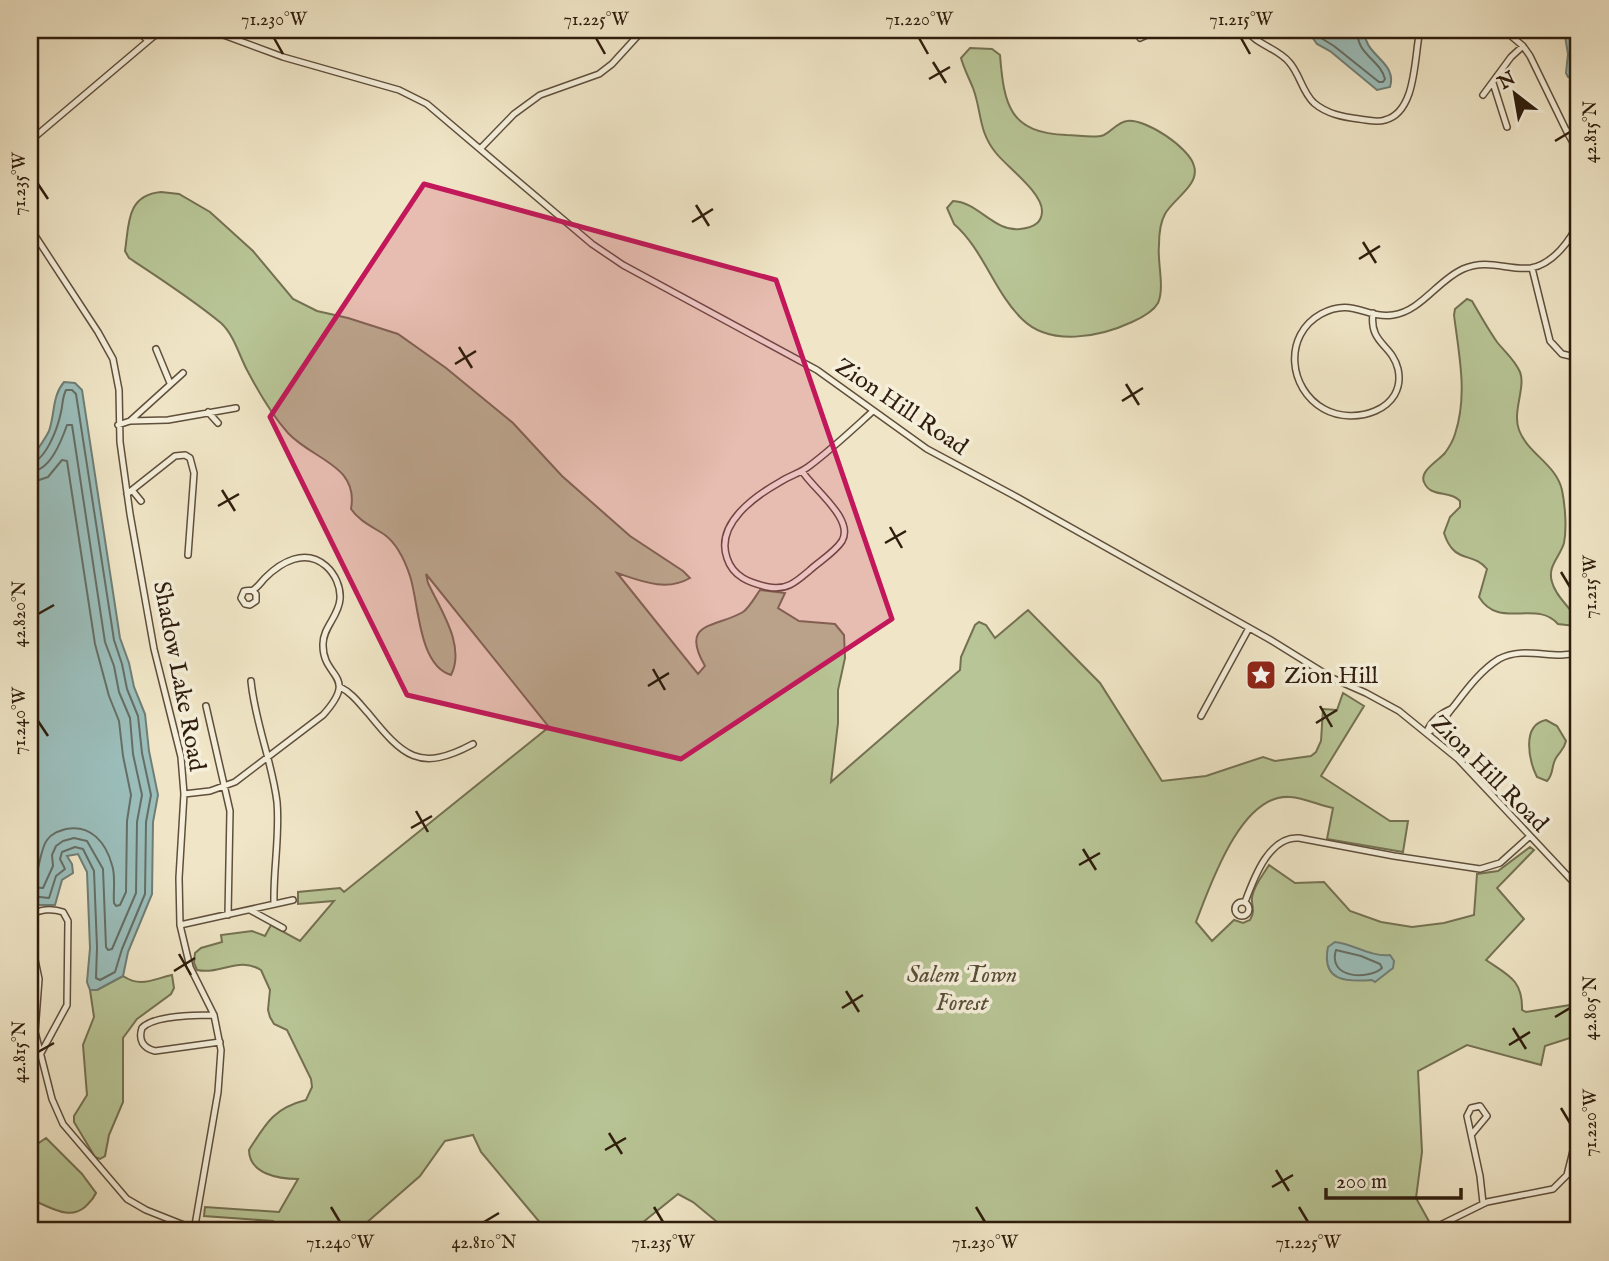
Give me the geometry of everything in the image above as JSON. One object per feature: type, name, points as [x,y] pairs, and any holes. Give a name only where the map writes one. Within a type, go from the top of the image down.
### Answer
[{"type":"street","points":[[138,30],[148,41]]},
{"type":"street","points":[[30,141],[148,41],[167,30]]},
{"type":"street","name":"Zion Hill Road","points":[[210,30],[283,57],[399,90],[427,104],[592,244],[623,265],[817,370],[927,449],[1249,628],[1332,678],[1399,712],[1427,732],[1465,766],[1579,888]]},
{"type":"street","points":[[481,148],[514,114],[540,95],[599,74],[612,64],[643,30]]},
{"type":"street","points":[[1140,38],[1158,30]]},
{"type":"street","points":[[1246,30],[1258,42],[1286,58],[1306,93],[1322,108],[1342,117],[1378,122],[1398,114],[1404,106],[1411,85],[1420,30]]},
{"type":"street","points":[[1504,30],[1523,46],[1579,152]]},
{"type":"street","points":[[1483,95],[1511,57],[1523,46]]},
{"type":"street","points":[[1493,83],[1507,127]]},
{"type":"street","points":[[1567,132],[1579,127]]},
{"type":"street","points":[[1373,313],[1372,328],[1376,337],[1398,366],[1396,391],[1384,406],[1368,414],[1353,417],[1328,412],[1308,396],[1299,382],[1294,359],[1299,337],[1314,319],[1329,310],[1352,307],[1384,316],[1402,313],[1452,276],[1472,267],[1493,264],[1532,268],[1558,253],[1572,236],[1579,221]]},
{"type":"street","name":"Shadow Lake Road","points":[[30,228],[113,359],[119,395],[118,425],[154,649],[181,757],[184,794],[179,878],[180,925],[190,967],[214,1015],[220,1042],[221,1066],[194,1230]]},
{"type":"street","points":[[30,246],[36,238]]},
{"type":"street","points":[[1532,268],[1550,341],[1562,354],[1579,358]]},
{"type":"street","points":[[156,349],[170,383]]},
{"type":"street","points":[[130,421],[183,373]]},
{"type":"street","points":[[118,425],[130,421],[168,420],[236,408]]},
{"type":"street","points":[[802,471],[840,517],[844,537],[790,586],[775,588],[745,580],[734,571],[727,558],[724,544],[727,530],[746,507],[779,482],[802,471],[873,411]]},
{"type":"street","points":[[208,412],[218,423]]},
{"type":"street","points":[[141,501],[130,492],[174,456],[180,454],[190,458],[194,478],[188,555]]},
{"type":"street","points":[[253,591],[273,570],[291,559],[312,558],[330,569],[341,597],[324,635],[323,645],[325,656],[340,687],[351,694],[396,746],[410,754],[440,758],[473,744]]},
{"type":"street","points":[[1201,716],[1249,628]]},
{"type":"street","points":[[1427,732],[1433,730],[1447,716],[1483,671],[1503,657],[1519,653],[1579,652]]},
{"type":"street","points":[[251,681],[277,805],[274,904]]},
{"type":"street","points":[[184,794],[225,786],[323,715],[334,703],[340,687]]},
{"type":"street","points":[[206,706],[225,786],[231,827],[229,915]]},
{"type":"street","points":[[1245,902],[1259,870],[1279,843],[1288,838],[1480,869],[1500,863],[1530,836]]},
{"type":"street","points":[[180,925],[293,900]]},
{"type":"street","points":[[30,916],[42,910],[58,910],[63,912],[68,921],[67,1005],[41,1053]]},
{"type":"street","points":[[250,910],[283,928]]},
{"type":"street","points":[[30,936],[39,979],[34,1027],[51,1096],[59,1116],[109,1181],[135,1204],[194,1230]]},
{"type":"street","points":[[214,1015],[192,1015],[152,1021],[142,1028],[141,1038],[146,1047],[155,1051],[220,1042]]},
{"type":"street","points":[[1472,1134],[1487,1116],[1480,1106],[1475,1106],[1468,1112],[1483,1203]]},
{"type":"street","points":[[1428,1231],[1483,1203],[1553,1189],[1560,1184],[1570,1165],[1579,1127]]},
{"type":"highlighted area","points":[[424,184],[776,280],[892,619],[681,759],[407,695],[270,417]]},
{"type":"green space","points":[[970,48],[992,49],[1000,55],[1008,102],[1022,122],[1033,129],[1096,137],[1124,122],[1135,121],[1166,136],[1191,159],[1195,173],[1190,186],[1169,208],[1162,221],[1159,252],[1160,297],[1156,306],[1146,314],[1105,332],[1076,337],[1046,333],[1033,328],[1004,297],[973,246],[954,224],[947,208],[953,201],[970,206],[994,222],[1011,229],[1032,226],[1040,219],[1042,211],[1036,196],[996,153],[986,137],[976,97],[961,58]]},
{"type":"green space","name":"Salem Town Forest","points":[[161,192],[179,194],[210,212],[253,251],[293,299],[317,311],[398,334],[446,368],[513,423],[562,476],[630,536],[683,571],[690,578],[663,585],[617,573],[698,674],[705,666],[698,651],[698,633],[712,624],[743,612],[760,590],[785,593],[778,608],[799,621],[835,624],[844,635],[845,658],[838,690],[838,723],[831,782],[960,670],[961,657],[975,625],[979,622],[986,625],[995,638],[1028,610],[1100,683],[1162,781],[1206,776],[1263,757],[1275,761],[1311,756],[1321,741],[1323,709],[1337,710],[1343,693],[1364,706],[1321,776],[1390,821],[1408,821],[1403,852],[1327,839],[1333,808],[1290,797],[1272,800],[1242,825],[1219,866],[1196,922],[1212,941],[1234,920],[1243,923],[1250,920],[1253,913],[1253,893],[1269,865],[1295,883],[1324,882],[1350,911],[1381,922],[1412,927],[1444,923],[1474,915],[1477,874],[1498,871],[1530,847],[1534,850],[1497,888],[1524,919],[1486,960],[1513,979],[1520,992],[1522,1010],[1526,1012],[1577,1004],[1579,1035],[1545,1046],[1541,1065],[1467,1045],[1418,1071],[1422,1152],[1416,1198],[1431,1225],[1422,1231],[797,1231],[788,1225],[793,1231],[728,1231],[693,1202],[678,1194],[632,1231],[547,1231],[481,1152],[473,1135],[445,1141],[420,1176],[357,1231],[280,1231],[273,1221],[204,1216],[205,1207],[279,1212],[298,1179],[282,1178],[259,1170],[250,1158],[249,1150],[278,1112],[306,1100],[312,1087],[311,1079],[287,1030],[274,1024],[270,1017],[270,990],[261,970],[253,966],[237,965],[214,970],[197,970],[194,963],[195,953],[201,948],[222,942],[221,935],[252,931],[265,936],[271,925],[300,941],[334,901],[298,904],[298,892],[340,888],[344,892],[549,727],[426,574],[450,628],[455,652],[451,675],[440,669],[432,659],[421,632],[413,588],[403,559],[385,535],[351,509],[352,494],[348,482],[332,465],[298,442],[282,426],[247,370],[226,328],[188,297],[129,258],[125,251],[131,213],[141,199]]},
{"type":"green space","points":[[1467,299],[1472,301],[1497,342],[1520,372],[1517,415],[1519,430],[1529,446],[1554,473],[1562,490],[1565,537],[1551,576],[1554,588],[1578,622],[1575,626],[1558,624],[1539,614],[1497,612],[1487,607],[1479,597],[1487,569],[1476,560],[1453,550],[1444,533],[1450,517],[1460,507],[1460,501],[1431,490],[1424,482],[1424,474],[1451,444],[1459,419],[1462,390],[1454,315],[1455,309]]},
{"type":"green space","points":[[1546,720],[1557,726],[1566,741],[1554,761],[1551,776],[1547,781],[1537,777],[1529,744],[1533,729]]},
{"type":"green space","points":[[172,975],[174,988],[171,994],[137,1019],[123,1038],[123,1102],[109,1135],[105,1156],[100,1159],[95,1157],[74,1122],[74,1116],[87,1095],[83,1045],[94,1017],[90,990],[97,990],[123,976],[141,982]]},
{"type":"green space","points":[[46,1138],[82,1174],[96,1193],[85,1207],[78,1211],[58,1211],[30,1200],[30,1149]]},
{"type":"water","points":[[1307,30],[1365,30],[1369,46],[1389,71],[1390,87],[1377,90],[1330,51],[1317,44]]},
{"type":"water","points":[[1564,30],[1579,30],[1579,78],[1576,80],[1568,77],[1566,73],[1568,54]]},
{"type":"water","points":[[64,382],[75,383],[82,390],[120,638],[145,714],[158,795],[153,822],[152,894],[128,952],[123,976],[97,990],[90,990],[87,982],[90,948],[87,872],[78,854],[67,856],[73,873],[62,880],[55,905],[35,905],[30,901],[30,461],[49,431],[56,399]]},
{"type":"water","points":[[1335,942],[1376,954],[1390,955],[1394,961],[1393,968],[1375,982],[1338,977],[1328,967],[1327,959],[1328,947]]},
{"type":"place","name":"Zion Hill","points":[[1261,675]]}]
